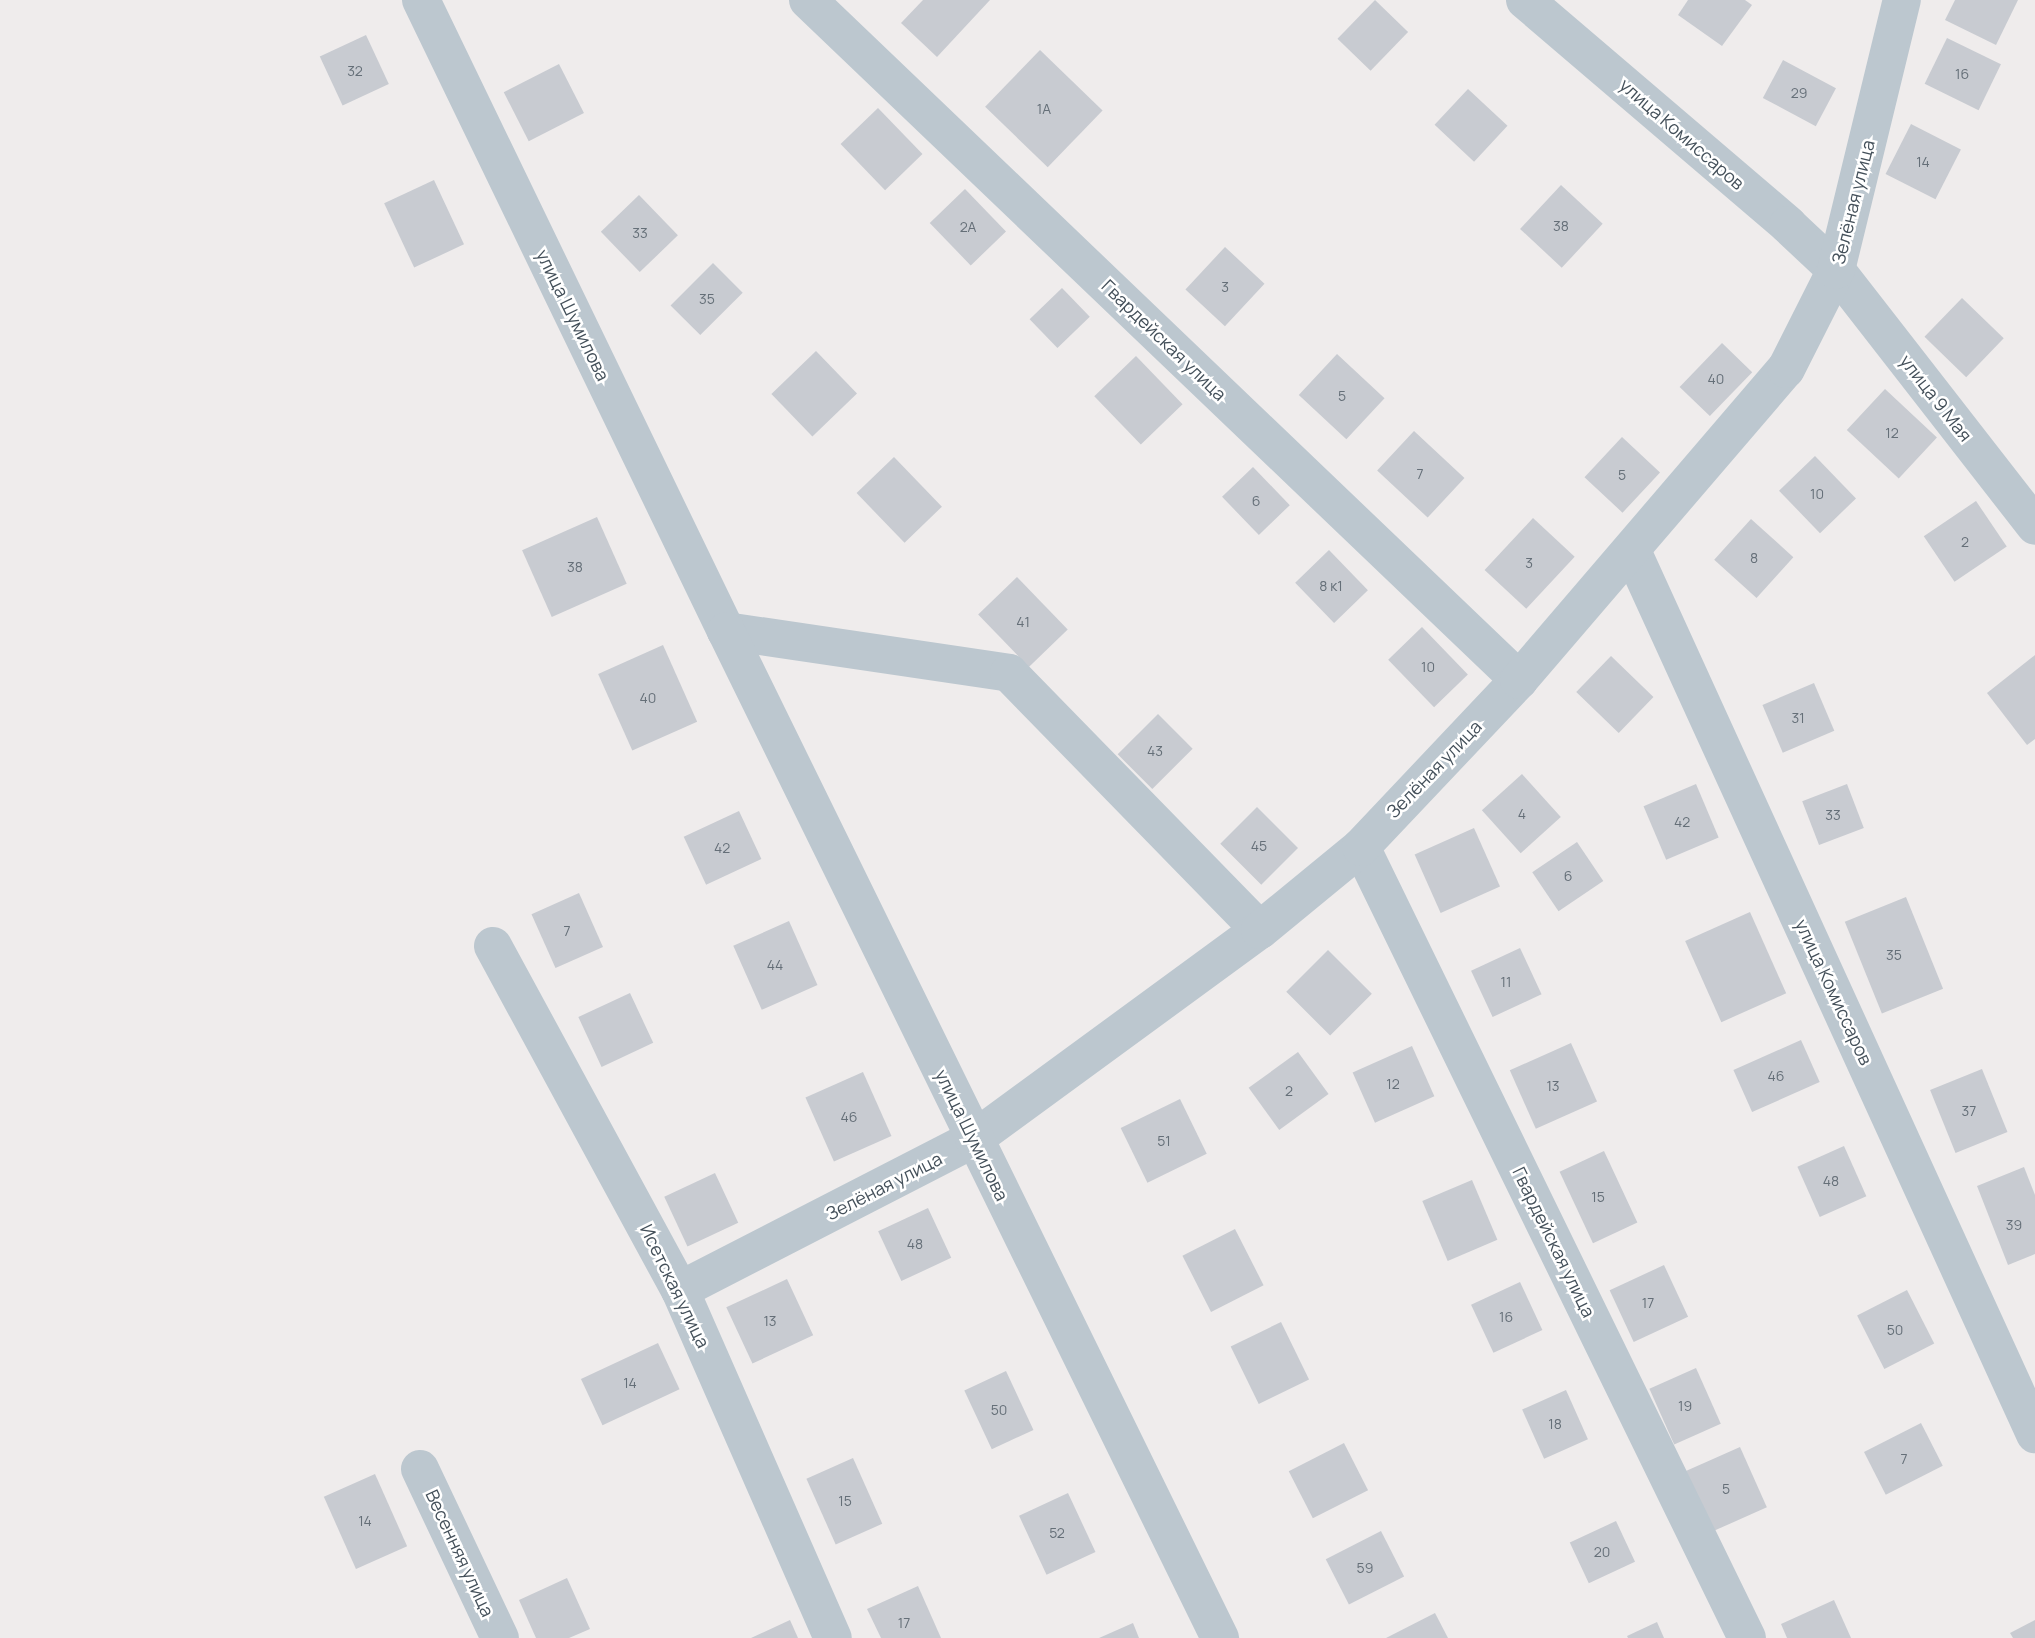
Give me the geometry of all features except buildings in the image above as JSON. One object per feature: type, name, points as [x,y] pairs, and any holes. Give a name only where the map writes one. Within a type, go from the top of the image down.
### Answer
[{"type":"street","name":"улица Шумилова","points":[[421,0],[726,631],[1220,1638]]},
{"type":"street","name":"Гвардейская улица","points":[[808,0],[1519,680]]},
{"type":"street","name":"улица Комиссаров","points":[[1525,0],[1788,225],[1836,270]]},
{"type":"street","name":"Зелёная улица","points":[[680,1290],[974,1139],[1260,930],[1361,846],[1519,680],[1786,369],[1836,270],[1902,0]]},
{"type":"street","name":"улица 9 Мая","points":[[1836,270],[2035,526]]},
{"type":"street","name":"улица Комиссаров","points":[[1632,551],[2035,1434]]},
{"type":"street","points":[[726,631],[1009,673],[1260,930]]},
{"type":"street","name":"Гвардейская улица","points":[[1361,846],[1747,1638]]},
{"type":"street","name":"Исетская улица","points":[[493,946],[680,1290],[833,1638]]},
{"type":"street","name":"Весенняя улица","points":[[420,1469],[500,1638]]}]
